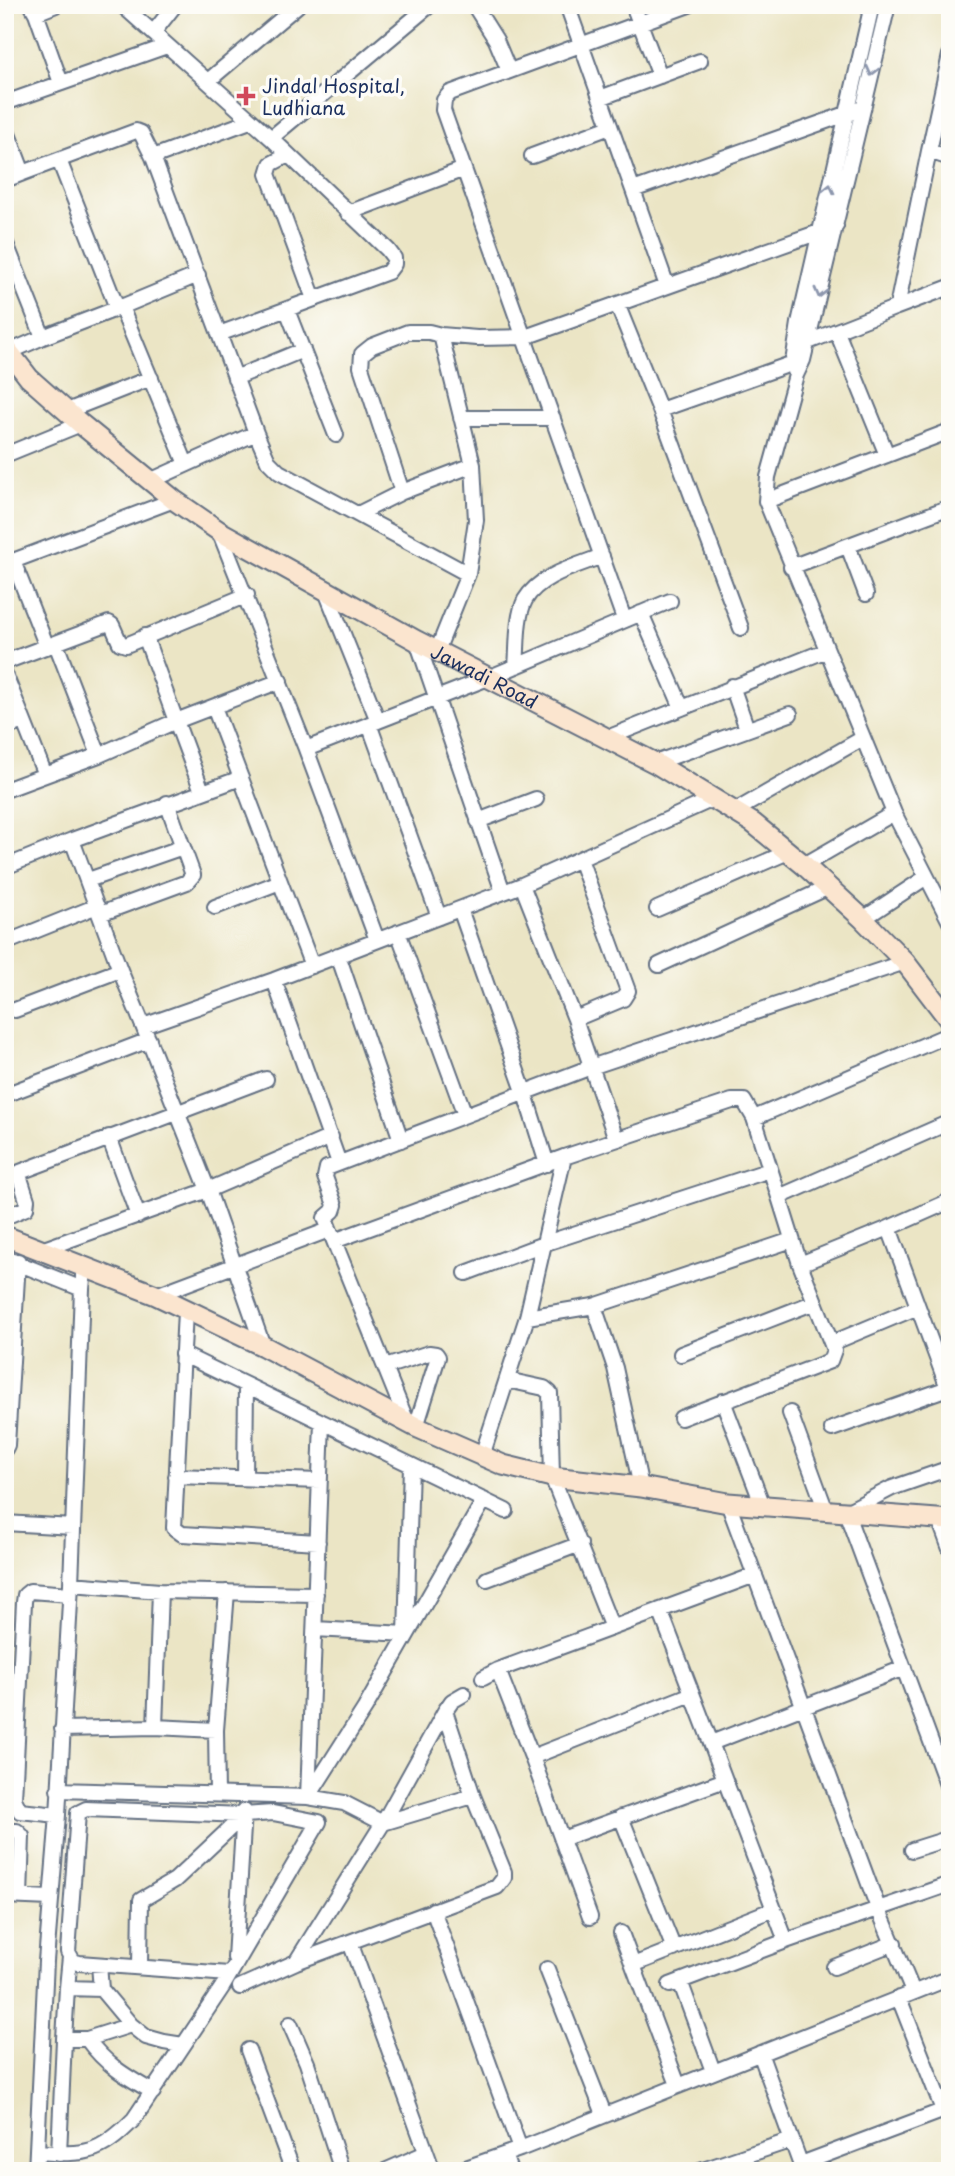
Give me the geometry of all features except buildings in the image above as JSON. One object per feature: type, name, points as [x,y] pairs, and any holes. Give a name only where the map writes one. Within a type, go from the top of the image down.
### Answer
[{"type":"street","points":[[56,5],[34,9],[61,83]]},
{"type":"street","points":[[122,5],[271,138],[394,258],[394,264],[388,272],[219,334]]},
{"type":"street","points":[[153,33],[175,5]]},
{"type":"street","points":[[208,81],[298,5]]},
{"type":"street","points":[[271,138],[430,5]]},
{"type":"street","points":[[474,5],[496,40],[509,71]]},
{"type":"street","points":[[567,5],[667,286]]},
{"type":"street","points":[[633,5],[660,76]]},
{"type":"street","points":[[624,619],[443,110],[443,100],[450,93],[689,5]]},
{"type":"street","points":[[799,357],[819,232],[872,5]]},
{"type":"street","points":[[888,5],[836,226],[768,477],[766,502],[894,813],[925,878],[950,922]]},
{"type":"street","points":[[5,103],[167,46]]},
{"type":"street","points":[[897,307],[929,151],[946,91],[950,55]]},
{"type":"street","points":[[600,98],[700,61]]},
{"type":"street","points":[[633,190],[863,108]]},
{"type":"street","points":[[153,157],[250,121]]},
{"type":"street","points":[[5,126],[23,173]]},
{"type":"street","points":[[532,156],[610,127]]},
{"type":"street","points":[[5,180],[136,131],[141,133],[153,157],[268,460],[279,472],[468,575]]},
{"type":"street","points":[[929,151],[950,158]]},
{"type":"street","points":[[288,155],[271,164],[268,174],[314,299]]},
{"type":"street","points":[[59,160],[186,464]]},
{"type":"street","points":[[348,213],[464,169]]},
{"type":"street","points":[[402,492],[361,366],[361,356],[368,348],[408,332],[477,338],[524,337],[836,226]]},
{"type":"street","points":[[5,241],[43,337]]},
{"type":"street","points":[[7,349],[198,275]]},
{"type":"street","points":[[660,410],[799,357],[837,332],[950,287]]},
{"type":"street","points":[[617,304],[660,410],[741,628]]},
{"type":"street","points":[[287,310],[337,435]]},
{"type":"street","points":[[837,332],[887,455]]},
{"type":"street","points":[[437,651],[468,575],[476,520],[473,465],[441,335]]},
{"type":"street","name":"Jawadi Road","points":[[7,349],[29,378],[74,417],[174,500],[219,531],[416,640],[655,763],[735,811],[804,865],[863,919],[905,962],[950,1021]]},
{"type":"street","points":[[235,378],[303,350]]},
{"type":"street","points":[[5,455],[151,378]]},
{"type":"street","points":[[461,418],[553,418]]},
{"type":"street","points":[[766,502],[950,431]]},
{"type":"street","points":[[150,481],[256,433]]},
{"type":"street","points":[[358,514],[402,492],[473,465]]},
{"type":"street","points":[[99,755],[51,646],[9,562],[174,500]]},
{"type":"street","points":[[791,567],[950,507]]},
{"type":"street","points":[[219,531],[280,681],[377,940]]},
{"type":"street","points":[[848,546],[866,594]]},
{"type":"street","points":[[516,666],[520,617],[524,602],[532,590],[555,576],[602,556]]},
{"type":"street","points":[[325,589],[439,917]]},
{"type":"street","points":[[5,662],[108,623],[112,625],[122,646],[247,596]]},
{"type":"street","points":[[306,749],[488,678],[670,601]]},
{"type":"street","points":[[640,613],[682,708]]},
{"type":"street","points":[[145,636],[202,791]]},
{"type":"street","points":[[416,640],[503,892]]},
{"type":"street","points":[[607,738],[827,650]]},
{"type":"street","points":[[5,674],[46,775]]},
{"type":"street","points":[[5,790],[280,681]]},
{"type":"street","points":[[732,686],[747,729]]},
{"type":"street","points":[[214,706],[312,965]]},
{"type":"street","points":[[655,763],[790,714]]},
{"type":"street","points":[[5,728],[23,721]]},
{"type":"street","points":[[735,811],[863,738]]},
{"type":"street","points":[[5,867],[167,803],[241,778]]},
{"type":"street","points":[[5,1095],[274,980],[522,885],[715,798]]},
{"type":"street","points":[[478,821],[536,799]]},
{"type":"street","points":[[5,943],[191,879],[192,870],[167,803]]},
{"type":"street","points":[[804,865],[894,813]]},
{"type":"street","points":[[72,840],[120,970],[208,1190],[263,1346]]},
{"type":"street","points":[[88,880],[183,847]]},
{"type":"street","points":[[657,909],[788,852]]},
{"type":"street","points":[[575,1019],[623,999],[628,991],[580,859]]},
{"type":"street","points":[[863,919],[925,878]]},
{"type":"street","points":[[215,907],[280,882]]},
{"type":"street","points":[[522,885],[575,1019],[616,1139]]},
{"type":"street","points":[[659,965],[829,887]]},
{"type":"street","points":[[460,909],[547,1164]]},
{"type":"street","points":[[398,932],[465,1115]]},
{"type":"street","points":[[338,955],[401,1140]]},
{"type":"street","points":[[412,1425],[385,1367],[325,1218],[335,1205],[325,1173],[327,1168],[592,1067],[905,962]]},
{"type":"street","points":[[15,1010],[120,970]]},
{"type":"street","points":[[274,980],[339,1163]]},
{"type":"street","points":[[754,1118],[950,1034]]},
{"type":"street","points":[[5,1217],[26,1208],[27,1200],[20,1172],[267,1079]]},
{"type":"street","points":[[156,1295],[740,1099],[754,1118],[800,1264],[834,1353],[830,1361],[681,1418]]},
{"type":"street","points":[[779,1197],[950,1122]]},
{"type":"street","points":[[109,1137],[138,1216]]},
{"type":"street","points":[[41,1250],[208,1190],[331,1137]]},
{"type":"street","points":[[482,1456],[527,1317],[564,1157]]},
{"type":"street","points":[[466,1273],[545,1243],[770,1170]]},
{"type":"street","points":[[800,1264],[950,1201]]},
{"type":"street","points":[[832,1429],[949,1388],[889,1228]]},
{"type":"street","points":[[5,1236],[156,1295],[263,1346],[412,1425],[502,1465],[552,1477],[642,1488],[728,1503],[944,1520],[950,1549]]},
{"type":"street","points":[[527,1317],[594,1306],[792,1240]]},
{"type":"street","points":[[5,1449],[8,1445],[12,1259],[82,1289]]},
{"type":"street","points":[[36,2171],[50,1898],[58,1815],[71,1589],[84,1267]]},
{"type":"street","points":[[681,1354],[815,1302]]},
{"type":"street","points":[[594,1306],[617,1379],[642,1488]]},
{"type":"street","points":[[832,1343],[918,1307]]},
{"type":"street","points":[[185,1311],[173,1522],[177,1532],[318,1542]]},
{"type":"street","points":[[385,1367],[429,1353],[438,1357],[412,1425]]},
{"type":"street","points":[[182,1354],[506,1511]]},
{"type":"street","points":[[507,1380],[544,1388],[550,1393],[552,1477],[612,1628]]},
{"type":"street","points":[[245,1478],[246,1386]]},
{"type":"street","points":[[723,1401],[763,1506]]},
{"type":"street","points":[[790,1413],[826,1511]]},
{"type":"street","points":[[308,1797],[322,1422]]},
{"type":"street","points":[[406,1634],[411,1465]]},
{"type":"street","points":[[846,1512],[892,1488],[950,1468]]},
{"type":"street","points":[[176,1476],[320,1481]]},
{"type":"street","points":[[308,1797],[365,1708],[484,1500]]},
{"type":"street","points":[[728,1503],[878,1908],[913,1992]]},
{"type":"street","points":[[846,1512],[950,1793]]},
{"type":"street","points":[[5,1523],[73,1527]]},
{"type":"street","points":[[487,1579],[580,1544]]},
{"type":"street","points":[[483,1678],[498,1670],[755,1575]]},
{"type":"street","points":[[58,1815],[20,1811],[14,1800],[25,1595],[30,1591],[71,1589],[316,1594]]},
{"type":"street","points":[[155,1727],[160,1591]]},
{"type":"street","points":[[217,1794],[216,1730],[227,1592]]},
{"type":"street","points":[[660,1610],[786,1941]]},
{"type":"street","points":[[314,1629],[406,1634]]},
{"type":"street","points":[[711,1743],[904,1668]]},
{"type":"street","points":[[498,1670],[590,1917]]},
{"type":"street","points":[[296,1962],[383,1823],[444,1711],[452,1701],[464,1694]]},
{"type":"street","points":[[532,1757],[692,1694]]},
{"type":"street","points":[[240,1987],[296,1962],[497,1887],[504,1878],[444,1711]]},
{"type":"street","points":[[62,1729],[155,1727],[216,1730]]},
{"type":"street","points":[[562,1839],[725,1780]]},
{"type":"street","points":[[58,1790],[308,1797],[344,1803],[383,1823],[473,1796]]},
{"type":"street","points":[[232,1969],[246,1795]]},
{"type":"street","points":[[37,2152],[59,2154],[91,2152],[104,2145],[134,2119],[232,1969],[319,1822],[273,1813],[244,1815],[86,1809],[78,1813],[68,1952],[70,1957],[59,2154]]},
{"type":"street","points":[[140,1966],[141,1900],[175,1880],[244,1815]]},
{"type":"street","points":[[621,1817],[674,1949]]},
{"type":"street","points":[[5,1831],[17,1831],[22,1836],[13,1897],[50,1898]]},
{"type":"street","points":[[912,1850],[950,1838]]},
{"type":"street","points":[[713,2071],[675,1983],[950,1884]]},
{"type":"street","points":[[633,1965],[775,1909]]},
{"type":"street","points":[[433,1910],[520,2150]]},
{"type":"street","points":[[621,1933],[678,2085]]},
{"type":"street","points":[[350,1942],[433,2171]]},
{"type":"street","points":[[834,1967],[894,1943]]},
{"type":"street","points":[[70,1957],[79,1963],[99,1965],[232,1969]]},
{"type":"street","points":[[99,1965],[101,1989],[131,2025],[146,2037],[183,2045]]},
{"type":"street","points":[[547,1969],[604,2114]]},
{"type":"street","points":[[457,2171],[520,2150],[604,2114],[950,1978]]},
{"type":"street","points":[[67,1989],[101,1989]]},
{"type":"street","points":[[760,2053],[802,2168],[947,2109],[899,1998]]},
{"type":"street","points":[[290,2024],[307,2063],[342,2171]]},
{"type":"street","points":[[64,2039],[87,2039],[131,2025]]},
{"type":"street","points":[[87,2039],[102,2059],[153,2092]]},
{"type":"street","points":[[247,2050],[293,2171]]},
{"type":"street","points":[[700,2171],[792,2140]]},
{"type":"street","points":[[385,2171],[426,2153]]},
{"type":"street","points":[[504,2155],[510,2171]]},
{"type":"place","name":"Jindal Hospital, Ludhiana","points":[[246,96]]}]
